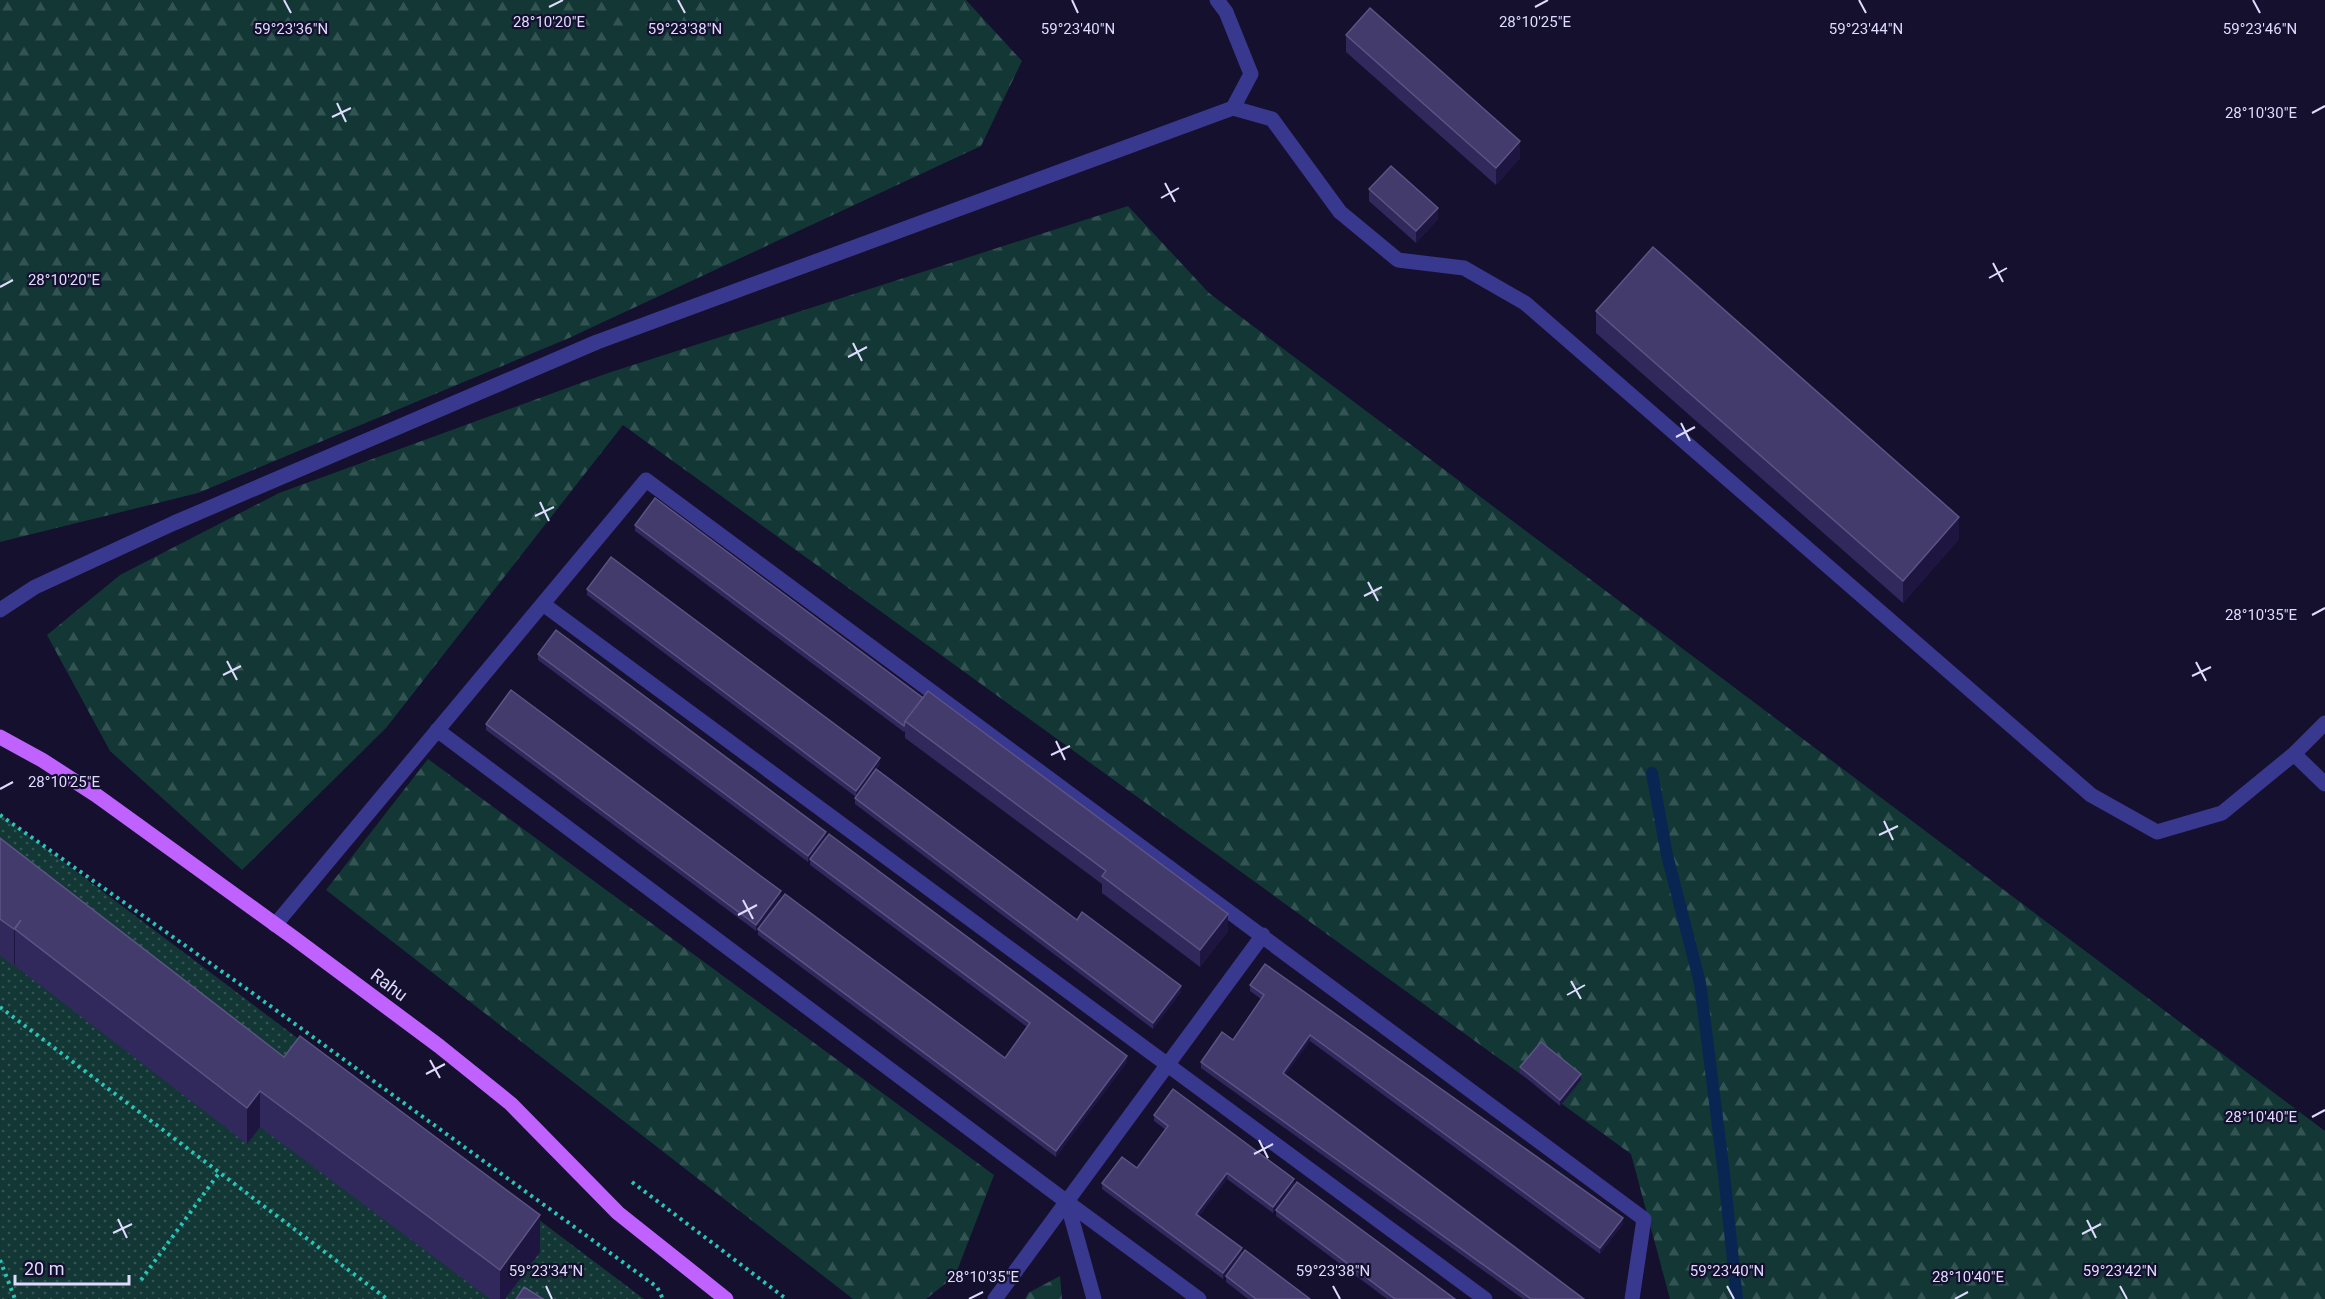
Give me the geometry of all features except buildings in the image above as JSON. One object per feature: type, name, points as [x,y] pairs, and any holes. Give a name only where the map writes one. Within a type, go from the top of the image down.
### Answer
[{"type":"main road","name":"Rahu","points":[[0,737],[42,760],[96,795],[439,1046],[511,1104],[618,1213],[722,1298]]},
{"type":"lane","points":[[1216,0],[1226,12],[1251,74],[1233,108]]},
{"type":"lane","points":[[0,610],[35,587],[174,523],[597,342],[1233,108],[1272,119],[1340,212],[1398,260],[1464,268],[1526,303],[2091,795],[2157,832],[2223,813],[2294,754],[2325,723]]},
{"type":"lane","points":[[274,925],[646,480],[1644,1219],[1632,1299]]},
{"type":"lane","points":[[543,604],[1485,1299]]},
{"type":"lane","points":[[437,730],[1199,1299]]},
{"type":"lane","points":[[2294,754],[2325,784]]},
{"type":"lane","points":[[995,1299],[1263,935]]},
{"type":"lane","points":[[1067,1202],[1094,1299]]},
{"type":"path","points":[[0,815],[251,992],[657,1287],[663,1299]]},
{"type":"path","points":[[0,1007],[387,1299]]},
{"type":"path","points":[[141,1280],[219,1173]]},
{"type":"path","points":[[632,1182],[785,1298]]},
{"type":"path","points":[[0,1260],[15,1299]]},
{"type":"green space","points":[[0,0],[966,0],[1022,61],[981,146],[569,338],[198,493],[0,542]]},
{"type":"green space","points":[[1128,206],[1209,293],[2325,1131],[2325,1299],[1670,1299],[1631,1154],[623,425],[386,728],[242,870],[110,751],[47,635],[120,575],[279,493],[608,373]]},
{"type":"green space","points":[[428,759],[994,1175],[955,1276],[926,1299],[853,1299],[326,890]]},
{"type":"green space","points":[[0,814],[644,1299],[0,1299]]},
{"type":"green space","points":[[1060,1276],[1062,1299],[1025,1299],[1028,1293]]},
{"type":"waterway","points":[[1652,773],[1667,855],[1700,983],[1737,1299]]}]
